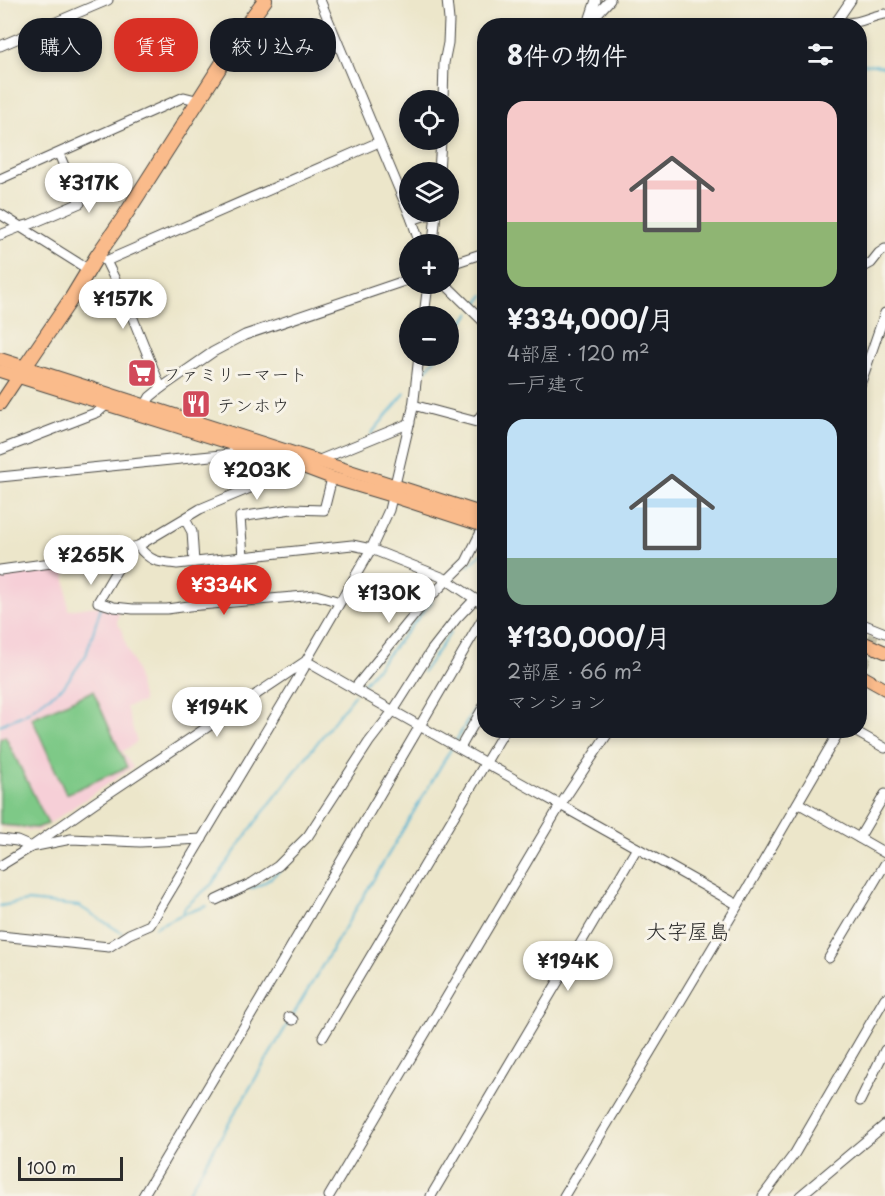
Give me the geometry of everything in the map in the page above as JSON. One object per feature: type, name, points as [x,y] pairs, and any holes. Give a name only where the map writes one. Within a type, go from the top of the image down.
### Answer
[{"type":"highway","points":[[22,372],[89,270],[101,258],[166,149],[265,0]]},
{"type":"main road","points":[[0,359],[22,372],[106,405],[332,478],[394,490],[477,511]]},
{"type":"main road","points":[[0,371],[22,372],[145,406],[317,461],[477,523]]},
{"type":"main road","points":[[0,404],[22,372]]},
{"type":"main road","points":[[867,644],[885,652]]},
{"type":"main road","points":[[867,679],[885,689]]},
{"type":"street","points":[[0,46],[108,0]]},
{"type":"street","points":[[320,0],[399,188]]},
{"type":"street","points":[[443,90],[449,20],[447,0]]},
{"type":"street","points":[[590,18],[596,0]]},
{"type":"street","points":[[594,18],[610,0]]},
{"type":"street","points":[[839,18],[851,0]]},
{"type":"street","points":[[866,18],[885,14]]},
{"type":"street","points":[[0,179],[184,98],[200,100]]},
{"type":"street","points":[[161,388],[130,311],[101,258],[380,142]]},
{"type":"street","points":[[0,235],[80,203],[59,154]]},
{"type":"street","points":[[0,214],[89,270]]},
{"type":"street","points":[[867,265],[885,249]]},
{"type":"street","points":[[459,261],[477,255]]},
{"type":"street","points":[[145,406],[150,397],[161,388],[213,352],[245,335],[399,283]]},
{"type":"street","points":[[455,294],[477,315]]},
{"type":"street","points":[[867,365],[885,312]]},
{"type":"street","points":[[0,936],[109,947],[129,934],[150,926],[304,668],[371,549],[389,510],[410,423],[418,366]]},
{"type":"street","points":[[0,450],[98,412],[106,405]]},
{"type":"street","points":[[413,405],[477,422]]},
{"type":"street","points":[[317,461],[410,423]]},
{"type":"street","points":[[0,477],[231,454],[238,446]]},
{"type":"street","points":[[0,570],[88,558],[134,548],[200,509],[262,483],[277,474],[287,462]]},
{"type":"street","points":[[243,556],[240,517],[291,509],[324,510],[332,478]]},
{"type":"street","points":[[184,519],[192,532],[194,562]]},
{"type":"street","points":[[354,688],[424,603],[466,562],[477,540]]},
{"type":"street","points":[[134,548],[158,562],[177,564],[347,545],[371,549],[447,581],[475,599],[431,651],[308,836],[278,866],[252,883],[216,900]]},
{"type":"street","points":[[134,548],[98,602],[133,609],[167,609],[316,595],[340,602]]},
{"type":"street","points":[[867,626],[885,633]]},
{"type":"street","points":[[143,1196],[477,628]]},
{"type":"street","points":[[306,661],[738,905]]},
{"type":"street","points":[[0,866],[306,661]]},
{"type":"street","points":[[460,748],[477,718]]},
{"type":"street","points":[[323,1037],[500,738]]},
{"type":"street","points":[[329,1196],[561,804],[605,738]]},
{"type":"street","points":[[564,1196],[835,738]]},
{"type":"street","points":[[867,738],[885,748]]},
{"type":"street","points":[[860,838],[885,794]]},
{"type":"street","points":[[798,803],[885,853]]},
{"type":"street","points":[[0,838],[17,841],[31,847],[71,839],[140,842],[202,839]]},
{"type":"street","points":[[431,1196],[637,848]]},
{"type":"street","points":[[829,958],[885,864]]},
{"type":"street","points":[[763,1196],[795,1154],[885,998]]},
{"type":"street","points":[[860,1101],[885,1050]]},
{"type":"street","points":[[800,1196],[885,1125]]},
{"type":"shaded area","points":[[65,565],[68,610],[97,606],[119,611],[117,623],[121,628],[136,670],[143,702],[126,707],[137,742],[122,752],[133,767],[38,831],[0,827],[0,575]]},
{"type":"green space","points":[[93,691],[127,767],[66,794],[32,718]]},
{"type":"green space","points":[[5,736],[48,824],[36,828],[0,825],[0,739]]},
{"type":"waterway","points":[[867,64],[885,67]]},
{"type":"waterway","points":[[474,308],[477,304]]},
{"type":"waterway","points":[[459,328],[470,313]]},
{"type":"waterway","points":[[425,371],[429,366]]},
{"type":"waterway","points":[[371,434],[405,393]]},
{"type":"waterway","points":[[468,566],[477,558]]},
{"type":"waterway","points":[[361,687],[432,601]]},
{"type":"waterway","points":[[0,725],[25,714],[64,686],[86,655],[101,607]]},
{"type":"waterway","points":[[423,672],[451,632]]},
{"type":"waterway","points":[[183,914],[185,907],[212,884],[255,823],[355,694]]},
{"type":"waterway","points":[[456,741],[477,704]]},
{"type":"waterway","points":[[293,1015],[451,749]]},
{"type":"waterway","points":[[250,889],[270,879],[280,870]]},
{"type":"waterway","points":[[0,906],[27,901],[79,906],[122,933]]},
{"type":"waterway","points":[[155,927],[207,906]]},
{"type":"waterway","points":[[186,1196],[290,1020]]},
{"type":"tunnel","points":[[867,656],[874,635]]},
{"type":"place","name":"ファミリーマート","points":[[142,373]]},
{"type":"place","name":"テンホウ","points":[[196,404]]},
{"type":"district","name":"大字屋島","points":[[688,930]]}]
